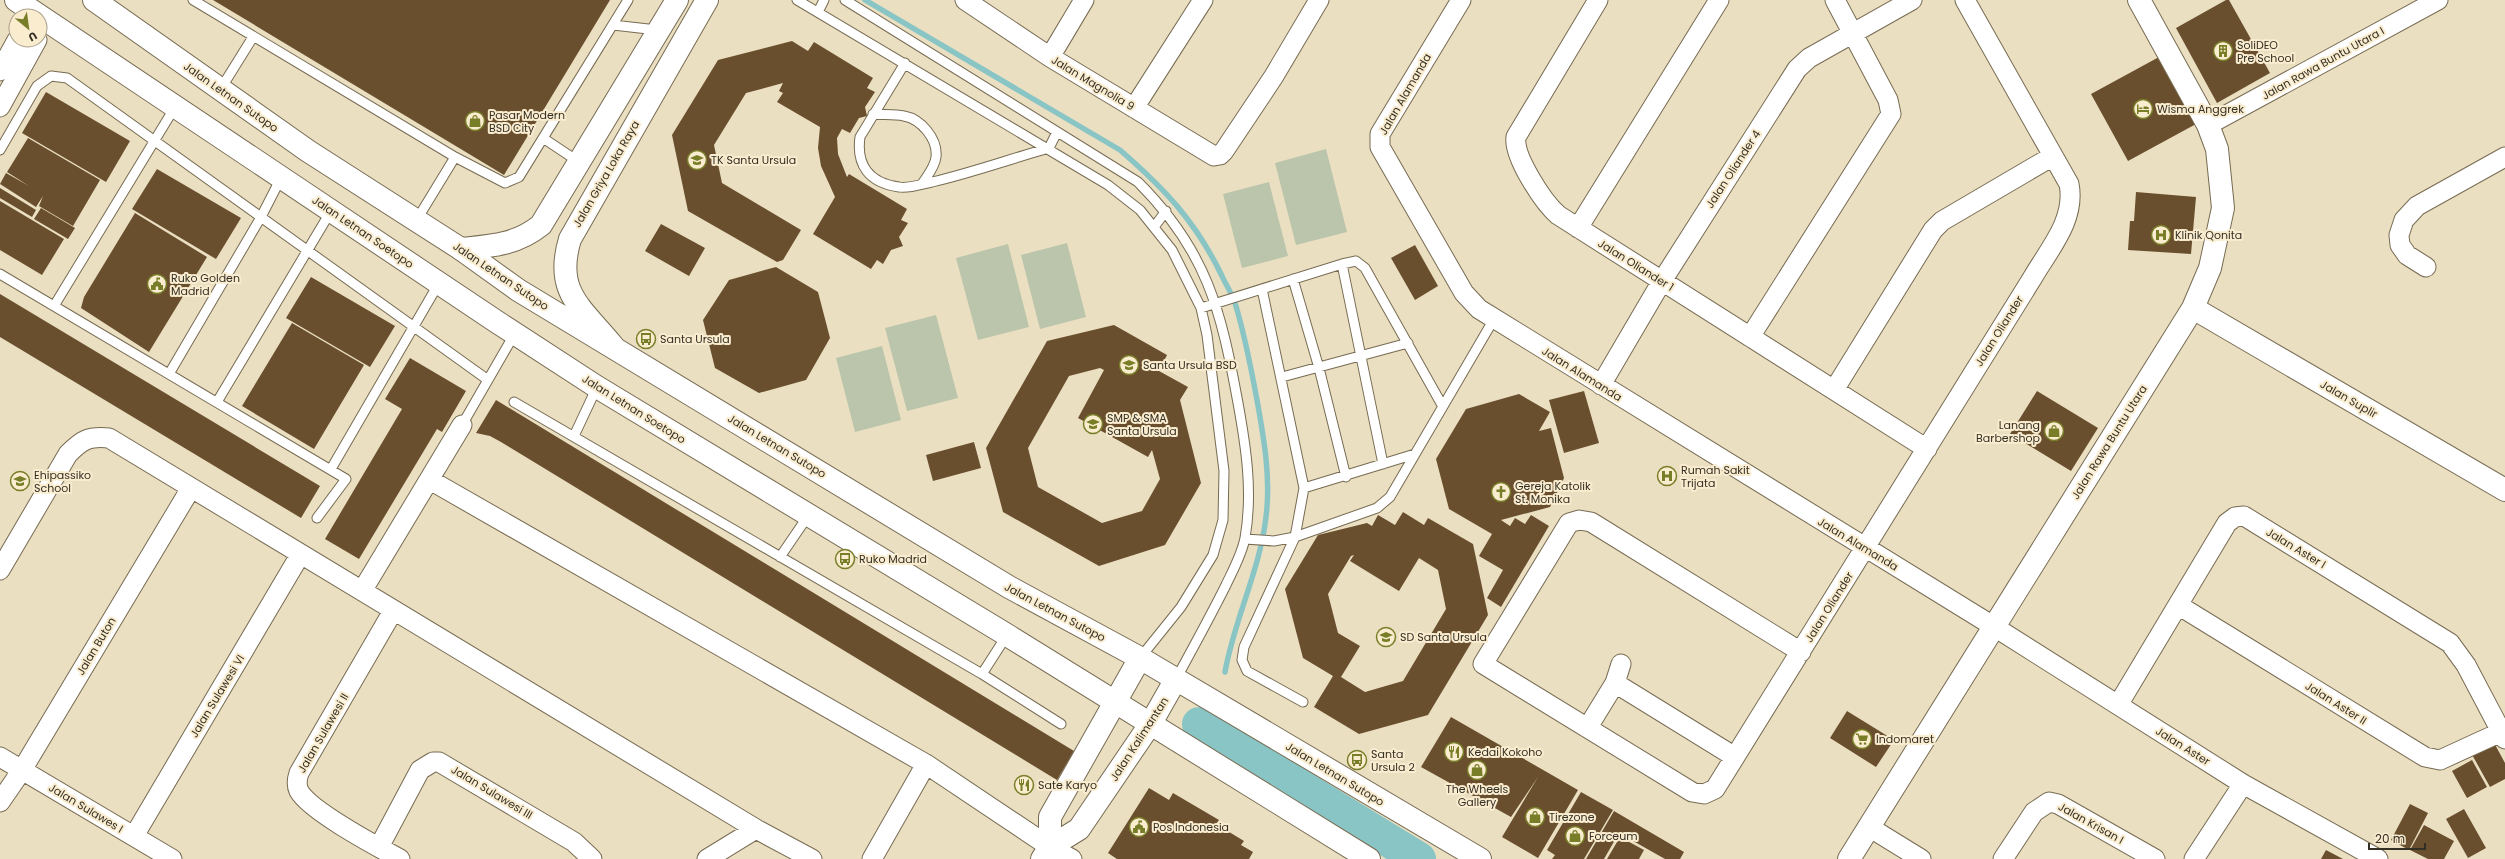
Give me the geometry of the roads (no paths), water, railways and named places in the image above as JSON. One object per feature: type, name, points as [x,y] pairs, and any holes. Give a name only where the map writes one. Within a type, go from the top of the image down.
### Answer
[{"type":"main road","name":"Jalan Letnan Sutopo","points":[[94,0],[308,151],[461,249],[518,290],[1009,587],[1140,658],[1480,859]]},
{"type":"main road","points":[[461,249],[489,246],[526,236],[541,225],[677,0]]},
{"type":"main road","name":"Jalan Griya Loka Raya","points":[[615,348],[569,292],[564,272],[565,255],[570,238],[707,0]]},
{"type":"main road","name":"Jalan Rawa Buntu Utara","points":[[1849,859],[1993,626],[2193,308],[2210,268],[2223,208],[2217,149],[2208,125],[2139,0]]},
{"type":"main road","name":"Jalan Letnan Soetopo","points":[[48,26],[176,106],[281,178],[598,387],[808,516]]},
{"type":"main road","name":"Jalan Suplir","points":[[2193,308],[2505,490]]},
{"type":"main road","points":[[808,516],[1116,701],[1369,859]]},
{"type":"main road","points":[[1046,853],[1050,817],[1140,658]]},
{"type":"main road","name":"Jalan Kalimantan","points":[[1046,853],[1079,829],[1151,723],[1176,679]]},
{"type":"street","name":"Jalan Magnolia 9","points":[[965,0],[1050,56],[1214,156],[1220,155],[1224,151],[1274,76],[1319,0]]},
{"type":"street","points":[[1050,56],[1084,0]]},
{"type":"street","points":[[1134,108],[1203,0]]},
{"type":"street","name":"Jalan Alamanda","points":[[1461,0],[1380,134],[1379,139],[1380,146],[1464,293],[1479,309],[1494,319],[1993,626]]},
{"type":"street","name":"Jalan Oliander 1","points":[[1598,0],[1516,137],[1515,145],[1517,152],[1547,205],[1558,215],[1578,228],[1927,449]]},
{"type":"street","points":[[1578,228],[1719,0]]},
{"type":"street","points":[[1750,337],[1891,114],[1888,100],[1835,0]]},
{"type":"street","name":"Jalan Oliander 4","points":[[1601,385],[1662,281],[1797,69],[1809,58],[1912,0]]},
{"type":"street","name":"Jalan Oliander","points":[[1801,652],[1591,522],[1579,520],[1569,523],[1483,664],[1692,792],[1704,794],[1715,789],[1801,652],[1927,449],[2063,227],[2070,209],[2069,184],[1965,0]]},
{"type":"street","name":"Jalan Rawa Buntu Utara I","points":[[2208,125],[2438,0]]},
{"type":"street","points":[[0,71],[13,48]]},
{"type":"street","points":[[0,107],[33,48]]},
{"type":"street","points":[[1834,390],[1933,230],[1942,221],[2053,156]]},
{"type":"street","points":[[2426,267],[2407,254],[2400,245],[2399,235],[2404,220],[2417,206],[2505,157]]},
{"type":"street","points":[[362,591],[462,425]]},
{"type":"street","points":[[0,570],[68,454],[79,443],[93,436],[109,438],[300,555],[756,829],[812,859]]},
{"type":"street","points":[[430,480],[926,764],[1046,853],[1072,859]]},
{"type":"street","name":"Jalan Buton","points":[[0,802],[22,770],[191,488]]},
{"type":"street","name":"Jalan Aster I","points":[[2118,705],[2227,523],[2235,517],[2244,516],[2450,642],[2466,665],[2503,736]]},
{"type":"street","name":"Jalan Sulawesi VI","points":[[134,836],[300,555]]},
{"type":"street","name":"Jalan Aster II","points":[[2178,605],[2428,759],[2440,760],[2503,736]]},
{"type":"street","name":"Jalan Sulawesi II","points":[[393,611],[299,773],[297,781],[298,790],[311,805],[400,859]]},
{"type":"street","name":"Jalan Aster","points":[[1993,626],[2243,784],[2378,859]]},
{"type":"street","points":[[1588,727],[1615,683],[1621,664]]},
{"type":"street","points":[[1615,683],[1735,757]]},
{"type":"street","name":"Jalan Sulawes I","points":[[0,757],[172,859]]},
{"type":"street","name":"Jalan Sulawesi III","points":[[379,847],[420,770],[433,762],[439,762],[574,842],[592,859]]},
{"type":"street","points":[[872,859],[926,764]]},
{"type":"street","points":[[2194,859],[2243,784]]},
{"type":"street","name":"Jalan Krisan I","points":[[2003,859],[2034,812],[2049,802],[2058,804],[2155,859]]},
{"type":"street","points":[[1869,827],[1922,859]]},
{"type":"street","points":[[707,859],[756,829]]},
{"type":"lane","points":[[193,0],[455,157],[505,183],[519,177],[628,0]]},
{"type":"lane","points":[[797,0],[1049,148],[1124,196],[1140,210],[1172,250],[1201,308],[1207,336],[1224,471],[1223,520],[1213,555],[1181,607],[1140,658]]},
{"type":"lane","points":[[818,12],[824,0]]},
{"type":"lane","points":[[845,0],[1138,182],[1166,212],[1186,239],[1218,301],[1248,458],[1245,539],[1212,614],[1176,679]]},
{"type":"lane","points":[[613,25],[659,30]]},
{"type":"lane","points":[[220,90],[253,37]]},
{"type":"lane","points":[[905,63],[860,137],[858,150],[861,163],[875,180],[900,188],[954,176],[1049,148],[1057,132]]},
{"type":"lane","points":[[0,150],[36,86],[51,76],[67,78],[488,380]]},
{"type":"lane","points":[[54,306],[176,106]]},
{"type":"lane","points":[[873,114],[905,116],[927,130],[935,147],[936,157],[933,168],[922,184]]},
{"type":"lane","points":[[543,138],[579,162]]},
{"type":"lane","points":[[416,221],[455,157]]},
{"type":"lane","points":[[169,374],[281,178]]},
{"type":"lane","points":[[217,402],[331,211]]},
{"type":"lane","points":[[1154,227],[1166,212]]},
{"type":"lane","points":[[1201,308],[1218,301],[1356,261],[1365,268],[1442,405]]},
{"type":"lane","points":[[1342,264],[1383,464]]},
{"type":"lane","points":[[0,274],[346,479],[317,518]]},
{"type":"lane","points":[[1293,279],[1319,368],[1346,477]]},
{"type":"lane","points":[[331,469],[415,327],[439,283]]},
{"type":"lane","points":[[1262,288],[1282,377],[1304,488],[1295,536],[1244,647],[1242,660],[1247,671],[1303,702]]},
{"type":"lane","points":[[1245,539],[1256,541],[1274,541],[1295,536],[1377,508],[1390,497],[1442,405],[1494,319]]},
{"type":"lane","points":[[462,425],[515,333]]},
{"type":"lane","points":[[1282,377],[1408,344]]},
{"type":"lane","points":[[574,436],[598,387]]},
{"type":"lane","points":[[514,402],[982,674],[1061,724]]},
{"type":"lane","points":[[1304,488],[1346,477],[1415,454]]},
{"type":"lane","points":[[780,557],[808,516]]},
{"type":"lane","points":[[982,674],[1007,635]]},
{"type":"waterway","points":[[865,0],[1120,150],[1136,164],[1178,207],[1212,257],[1234,300],[1245,339],[1262,429],[1268,488],[1263,537],[1253,576],[1234,633],[1225,672]]},
{"type":"waterway","points":[[1199,724],[1419,859]]},
{"type":"place","name":"SoliDEO Pre School","points":[[2223,51]]},
{"type":"place","name":"Wisma Anggrek","points":[[2143,109]]},
{"type":"place","name":"Pasar Modern BSD City","points":[[475,121]]},
{"type":"place","name":"TK Santa Ursula","points":[[697,160]]},
{"type":"place","name":"Klinik Qonita","points":[[2161,235]]},
{"type":"place","name":"Ruko Golden Madrid","points":[[157,284]]},
{"type":"place","name":"Santa Ursula","points":[[646,339]]},
{"type":"place","name":"Santa Ursula BSD","points":[[1129,365]]},
{"type":"place","name":"SMP & SMA Santa Ursula","points":[[1093,424]]},
{"type":"place","name":"Lanang Barbershop","points":[[2054,431]]},
{"type":"place","name":"Rumah Sakit Trijata","points":[[1667,476]]},
{"type":"place","name":"Ehipassiko School","points":[[20,481]]},
{"type":"place","name":"Gereja Katolik St. Monika","points":[[1501,492]]},
{"type":"place","name":"Ruko Madrid","points":[[845,559]]},
{"type":"place","name":"SD Santa Ursula","points":[[1386,637]]},
{"type":"place","name":"Indomaret","points":[[1862,739]]},
{"type":"place","name":"Kedai Kokoho","points":[[1454,752]]},
{"type":"place","name":"Santa Ursula 2","points":[[1357,760]]},
{"type":"place","name":"The Wheels Gallery","points":[[1477,770]]},
{"type":"place","name":"Sate Karyo","points":[[1024,785]]},
{"type":"place","name":"Tirezone","points":[[1535,817]]},
{"type":"place","name":"Pos Indonesia","points":[[1139,827]]},
{"type":"place","name":"Forceum","points":[[1575,836]]}]
